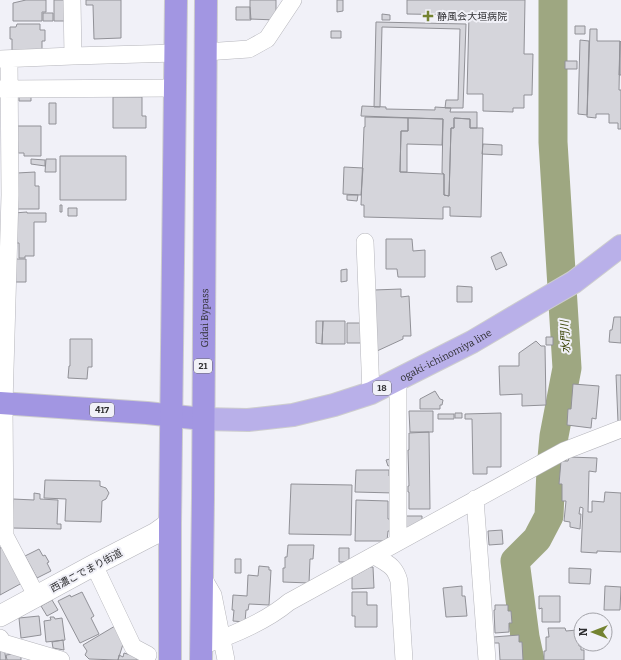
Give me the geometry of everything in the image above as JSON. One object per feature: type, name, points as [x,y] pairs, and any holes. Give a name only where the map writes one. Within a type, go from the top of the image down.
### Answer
[{"type":"highway","points":[[170,660],[170,523],[176,0]]},
{"type":"highway","name":"Gidai Bypass","points":[[201,653],[206,0]]},
{"type":"highway","name":"417","points":[[2,403],[147,413],[203,419]]},
{"type":"main road","name":"ogaki-ichinomiya line","points":[[203,419],[248,420],[293,415],[334,405],[371,393],[472,342],[544,300],[574,282],[621,246]]},
{"type":"street","points":[[72,0],[73,56]]},
{"type":"street","points":[[205,61],[249,49],[267,40],[293,0]]},
{"type":"street","points":[[6,73],[73,56],[176,68]]},
{"type":"street","points":[[6,73],[176,68]]},
{"type":"street","points":[[6,73],[10,195],[4,308],[2,403],[5,536],[37,597]]},
{"type":"street","points":[[365,242],[371,393]]},
{"type":"street","points":[[398,380],[398,542]]},
{"type":"street","points":[[201,653],[221,640],[277,612],[289,602],[564,451],[621,429]]},
{"type":"street","points":[[476,499],[487,660]]},
{"type":"street","name":"西濃こでまり街道","points":[[0,616],[156,533],[170,523]]},
{"type":"street","points":[[375,556],[392,565],[397,572],[399,581],[404,660]]},
{"type":"street","points":[[94,565],[133,647],[148,655]]},
{"type":"street","points":[[202,576],[214,595],[221,640],[226,660]]},
{"type":"street","points":[[0,638],[3,643],[61,660]]},
{"type":"building","points":[[26,0],[46,0],[46,12],[42,12],[42,21],[13,21],[13,3]]},
{"type":"building","points":[[54,0],[67,0],[67,21],[54,21]]},
{"type":"building","points":[[86,0],[121,0],[121,38],[94,39],[93,5],[86,5]]},
{"type":"building","points":[[250,0],[276,0],[276,20],[250,19]]},
{"type":"building","points":[[337,0],[343,0],[343,11],[337,12]]},
{"type":"building","points":[[407,0],[525,0],[524,54],[533,54],[532,95],[524,95],[524,108],[513,108],[513,112],[483,111],[483,94],[467,94],[469,15],[407,14]]},
{"type":"building","points":[[236,7],[250,7],[251,20],[236,20]]},
{"type":"building","points":[[43,13],[53,13],[53,21],[43,21]]},
{"type":"building","points":[[382,14],[390,15],[390,20],[382,20]]},
{"type":"building","points":[[376,22],[466,24],[463,108],[445,108],[446,100],[458,100],[460,29],[382,27],[380,107],[374,107]]},
{"type":"building","points":[[17,24],[40,24],[40,30],[45,30],[45,41],[42,41],[42,52],[12,52],[10,27],[16,27]]},
{"type":"building","points":[[575,26],[585,26],[585,34],[575,34]]},
{"type":"building","points":[[590,29],[597,29],[597,41],[620,41],[619,90],[621,90],[621,129],[618,129],[618,123],[609,123],[609,114],[596,114],[596,118],[587,117]]},
{"type":"building","points":[[331,31],[341,31],[341,38],[331,38]]},
{"type":"building","points":[[580,40],[589,41],[587,115],[578,114]]},
{"type":"building","points":[[620,41],[621,75],[619,75]]},
{"type":"building","points":[[565,61],[577,61],[577,69],[565,69]]},
{"type":"building","points":[[19,95],[31,95],[31,101],[19,101]]},
{"type":"building","points":[[113,97],[142,97],[142,116],[146,116],[146,128],[113,128]]},
{"type":"building","points":[[49,103],[56,103],[56,124],[49,124]]},
{"type":"building","points":[[362,106],[386,107],[386,109],[435,110],[435,107],[451,108],[450,112],[477,112],[477,128],[470,128],[470,119],[454,118],[454,128],[451,128],[449,196],[444,195],[444,174],[442,173],[443,119],[361,116]]},
{"type":"building","points":[[365,117],[408,118],[408,131],[401,131],[400,172],[444,174],[444,195],[449,196],[451,128],[454,128],[454,118],[470,119],[470,128],[483,128],[481,217],[450,216],[450,207],[443,207],[443,219],[364,217],[364,205],[361,205]]},
{"type":"building","points":[[408,118],[443,119],[442,145],[407,144],[407,172],[400,172],[401,131],[408,131]]},
{"type":"building","points":[[17,126],[41,126],[41,156],[24,156],[24,153],[18,153]]},
{"type":"building","points":[[483,144],[502,145],[502,155],[482,154]]},
{"type":"building","points":[[60,156],[126,156],[126,200],[60,200]]},
{"type":"building","points":[[31,159],[45,160],[45,166],[31,164]]},
{"type":"building","points":[[46,159],[56,159],[56,172],[45,172]]},
{"type":"building","points":[[344,167],[363,168],[361,195],[343,194]]},
{"type":"building","points":[[35,172],[35,186],[39,186],[39,209],[17,209],[17,173]]},
{"type":"building","points":[[347,195],[358,195],[357,201],[347,200]]},
{"type":"building","points":[[60,205],[62,205],[62,212],[60,212]]},
{"type":"building","points":[[68,208],[77,208],[77,216],[68,216]]},
{"type":"building","points":[[14,213],[46,213],[46,222],[34,222],[34,256],[19,258],[19,243],[14,243]]},
{"type":"building","points":[[386,239],[412,239],[413,251],[425,250],[425,277],[398,277],[397,269],[386,269]]},
{"type":"building","points":[[501,252],[507,265],[496,270],[491,257]]},
{"type":"building","points":[[13,259],[26,259],[26,282],[14,282]]},
{"type":"building","points":[[347,269],[347,281],[341,282],[341,270]]},
{"type":"building","points":[[457,286],[472,287],[472,302],[457,302]]},
{"type":"building","points":[[401,289],[401,297],[409,296],[411,336],[403,336],[403,339],[377,351],[374,290]]},
{"type":"building","points":[[614,317],[621,317],[621,343],[609,342],[610,330],[612,330]]},
{"type":"building","points":[[316,321],[323,321],[322,344],[316,343]]},
{"type":"building","points":[[323,321],[345,321],[345,344],[322,344]]},
{"type":"building","points":[[347,323],[361,323],[361,343],[347,343]]},
{"type":"building","points":[[546,337],[553,337],[553,345],[546,345]]},
{"type":"building","points":[[70,339],[92,339],[92,367],[88,367],[87,379],[68,378],[70,366]]},
{"type":"building","points":[[536,341],[541,346],[545,346],[546,405],[522,406],[522,394],[500,395],[499,366],[519,366],[519,353]]},
{"type":"building","points":[[616,375],[621,375],[621,422],[618,422]]},
{"type":"building","points":[[573,384],[599,386],[596,419],[592,418],[591,428],[567,425],[568,409],[571,409]]},
{"type":"building","points":[[435,391],[440,399],[443,400],[442,405],[440,405],[440,409],[420,409],[420,399]]},
{"type":"building","points":[[409,411],[433,411],[433,432],[410,432]]},
{"type":"building","points":[[455,413],[462,413],[462,418],[455,418]]},
{"type":"building","points":[[501,413],[501,467],[487,467],[487,474],[473,474],[472,419],[465,419],[465,414]]},
{"type":"building","points":[[438,414],[454,414],[454,419],[438,419]]},
{"type":"building","points":[[429,432],[430,509],[409,509],[409,433]]},
{"type":"building","points":[[569,457],[597,458],[596,472],[589,471],[588,512],[592,512],[592,501],[604,502],[605,492],[621,493],[621,552],[581,552],[583,508],[580,507],[580,529],[570,527],[570,522],[564,521],[566,501],[562,501],[562,484],[559,484],[561,461],[568,461]]},
{"type":"building","points":[[394,458],[396,464],[388,466],[386,460]]},
{"type":"building","points":[[356,470],[389,470],[389,476],[394,476],[394,493],[355,492]]},
{"type":"building","points":[[45,480],[100,481],[100,486],[106,488],[109,493],[106,499],[102,501],[101,522],[65,521],[66,499],[44,498]]},
{"type":"building","points":[[291,484],[352,485],[351,535],[289,534]]},
{"type":"building","points":[[34,493],[40,494],[40,499],[58,500],[57,524],[61,524],[61,529],[12,528],[13,499],[34,500]]},
{"type":"building","points":[[356,500],[388,501],[388,519],[391,519],[391,531],[388,531],[387,541],[355,541]]},
{"type":"building","points":[[404,516],[422,516],[422,522],[402,533]]},
{"type":"building","points":[[502,530],[503,544],[489,545],[488,531]]},
{"type":"building","points":[[288,545],[314,545],[313,559],[310,559],[309,583],[283,582],[283,568],[285,568],[285,557],[287,557]]},
{"type":"building","points":[[2,547],[22,583],[0,595],[0,548]]},
{"type":"building","points":[[339,548],[349,548],[349,562],[339,562]]},
{"type":"building","points":[[39,549],[49,562],[47,563],[51,571],[37,578],[25,556]]},
{"type":"building","points":[[235,559],[241,559],[241,573],[235,573]]},
{"type":"building","points":[[259,566],[269,567],[269,570],[271,570],[269,605],[249,604],[248,610],[246,610],[245,622],[233,621],[233,595],[247,596],[248,575],[258,576]]},
{"type":"building","points":[[370,567],[373,567],[374,588],[352,589],[352,577]]},
{"type":"building","points":[[569,568],[591,569],[590,584],[569,583]]},
{"type":"building","points":[[462,586],[462,596],[465,596],[467,616],[446,617],[443,588]]},
{"type":"building","points":[[605,586],[621,587],[620,610],[604,610]]},
{"type":"building","points":[[82,592],[94,616],[91,618],[99,634],[80,643],[58,601],[70,595],[71,597]]},
{"type":"building","points":[[352,592],[367,592],[367,605],[377,605],[377,627],[355,627],[355,616],[352,616]]},
{"type":"building","points":[[539,596],[560,596],[560,622],[542,622],[542,608],[539,609]]},
{"type":"building","points":[[52,600],[58,610],[47,616],[41,606]]},
{"type":"building","points":[[495,605],[508,605],[508,611],[511,611],[512,623],[509,623],[509,632],[495,633]]},
{"type":"building","points":[[39,616],[41,635],[21,638],[19,618]]},
{"type":"building","points":[[50,617],[54,617],[55,619],[62,618],[65,640],[46,642],[44,621],[51,620]]},
{"type":"building","points":[[115,626],[124,641],[118,660],[89,659],[85,655],[87,651],[83,645]]},
{"type":"building","points":[[548,628],[565,628],[566,631],[573,630],[573,652],[584,652],[584,660],[544,660],[544,651],[546,651],[546,637],[549,637]]},
{"type":"building","points":[[519,635],[519,642],[522,642],[523,660],[500,660],[499,643],[493,643],[493,637]]},
{"type":"building","points":[[63,640],[64,650],[53,648],[52,642]]},
{"type":"building","points":[[0,647],[4,647],[6,660],[0,660]]},
{"type":"building","points":[[21,653],[21,660],[7,660],[6,655]]},
{"type":"building","points":[[124,653],[138,657],[137,660],[118,660],[119,655],[123,657]]},
{"type":"waterway","name":"水門川","points":[[530,660],[525,637],[515,561],[537,539],[549,516],[554,436],[567,368],[553,142],[553,0]]},
{"type":"place","name":"静風会大垣病院","points":[[428,16]]}]
